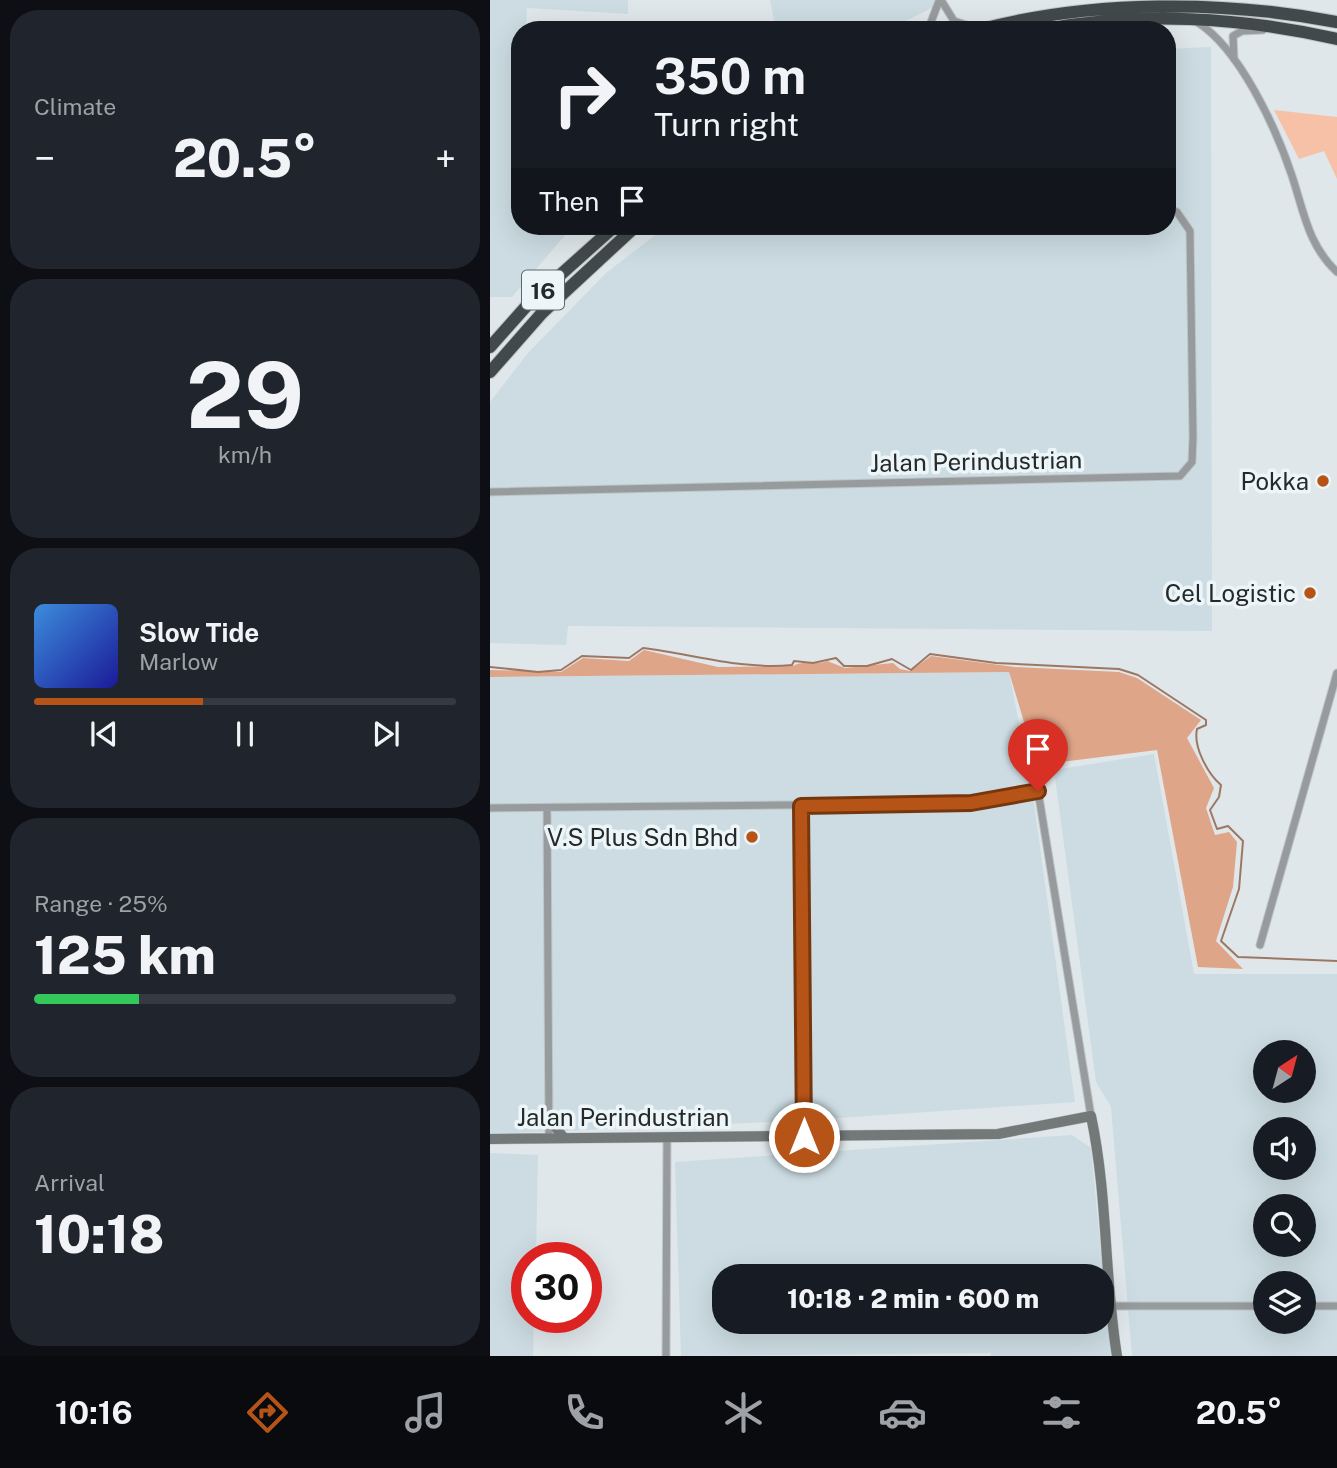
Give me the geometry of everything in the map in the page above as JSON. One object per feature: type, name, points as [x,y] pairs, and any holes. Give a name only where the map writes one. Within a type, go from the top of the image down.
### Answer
[{"type":"highway","points":[[1013,21],[1076,12],[1221,5],[1276,10],[1337,22]]},
{"type":"highway","points":[[1135,21],[1194,19],[1272,26],[1337,39]]},
{"type":"highway","name":"16","points":[[490,347],[530,302],[605,235]]},
{"type":"highway","name":"16","points":[[490,372],[542,313],[627,235]]},
{"type":"main road","points":[[804,1115],[823,1136]]},
{"type":"main road","points":[[1091,1116],[1102,1174],[1107,1264]]},
{"type":"main road","name":"Jalan Perindustrian","points":[[490,1139],[998,1134],[1091,1116]]},
{"type":"main road","points":[[549,1119],[564,1138]]},
{"type":"main road","points":[[1113,1334],[1117,1356]]},
{"type":"street","points":[[941,0],[954,21]]},
{"type":"street","points":[[932,21],[941,0]]},
{"type":"street","points":[[1194,19],[1216,36],[1267,111],[1314,244],[1337,272]]},
{"type":"street","points":[[1235,64],[1233,36],[1272,26]]},
{"type":"street","name":"Jalan Perindustrian","points":[[490,492],[1180,476],[1192,462],[1190,231],[1183,218],[1176,214]]},
{"type":"street","points":[[1260,945],[1337,673]]},
{"type":"street","points":[[490,808],[971,803],[1038,791],[1091,1116]]},
{"type":"street","points":[[801,806],[804,1137]]},
{"type":"street","points":[[547,809],[549,1138]]},
{"type":"street","points":[[666,1356],[667,1137]]},
{"type":"street","points":[[1114,1306],[1253,1306]]},
{"type":"street","points":[[1316,1306],[1337,1306]]},
{"type":"shaded area","points":[[490,0],[628,0],[628,14],[527,8],[526,21],[511,21],[511,235],[565,235],[512,297],[490,297]]},
{"type":"shaded area","points":[[770,0],[947,0],[906,21],[774,21]]},
{"type":"shaded area","points":[[1211,47],[1212,631],[568,626],[566,645],[490,643],[490,402],[527,354],[606,273],[655,235],[1176,235],[1176,49]]},
{"type":"shaded area","points":[[1274,110],[1337,117],[1337,179],[1324,151],[1299,159]]},
{"type":"shaded area","points":[[644,650],[718,667],[793,666],[827,661],[845,668],[893,663],[900,669],[910,671],[931,656],[1015,667],[1119,672],[1137,678],[1201,720],[1187,738],[1214,788],[1206,808],[1215,835],[1229,832],[1237,842],[1233,887],[1216,941],[1243,969],[1198,967],[1157,750],[1037,765],[1009,672],[490,677],[490,670],[561,672],[583,658],[629,661]]},
{"type":"shaded area","points":[[1009,672],[1033,796],[1075,1102],[795,1121],[490,1134],[490,677]]},
{"type":"shaded area","points":[[1154,754],[1194,974],[1337,974],[1337,1356],[1132,1356],[1111,1107],[1096,1082],[1054,770]]},
{"type":"shaded area","points":[[1072,1135],[1091,1148],[1102,1264],[712,1264],[712,1334],[1109,1334],[1111,1356],[991,1356],[991,1353],[681,1356],[675,1162]]},
{"type":"shaded area","points":[[490,1153],[538,1155],[536,1242],[511,1242],[511,1333],[534,1333],[533,1356],[490,1356]]},
{"type":"waterway","points":[[490,667],[538,672],[561,670],[582,656],[629,658],[643,648],[754,665],[792,665],[794,661],[813,663],[836,658],[844,666],[867,666],[892,659],[911,670],[930,654],[996,663],[1119,669],[1138,675],[1206,720],[1206,725],[1197,729],[1197,744],[1211,774],[1221,785],[1219,797],[1210,810],[1217,829],[1228,826],[1243,841],[1239,889],[1221,941],[1238,957],[1337,961]]},
{"type":"place","name":"Pokka","points":[[1323,481]]},
{"type":"place","name":"Cel Logistic","points":[[1310,593]]},
{"type":"place","name":"V.S Plus Sdn Bhd","points":[[752,837]]},
{"type":"route","points":[[804,1137],[801,806],[971,803],[1038,791]]}]
